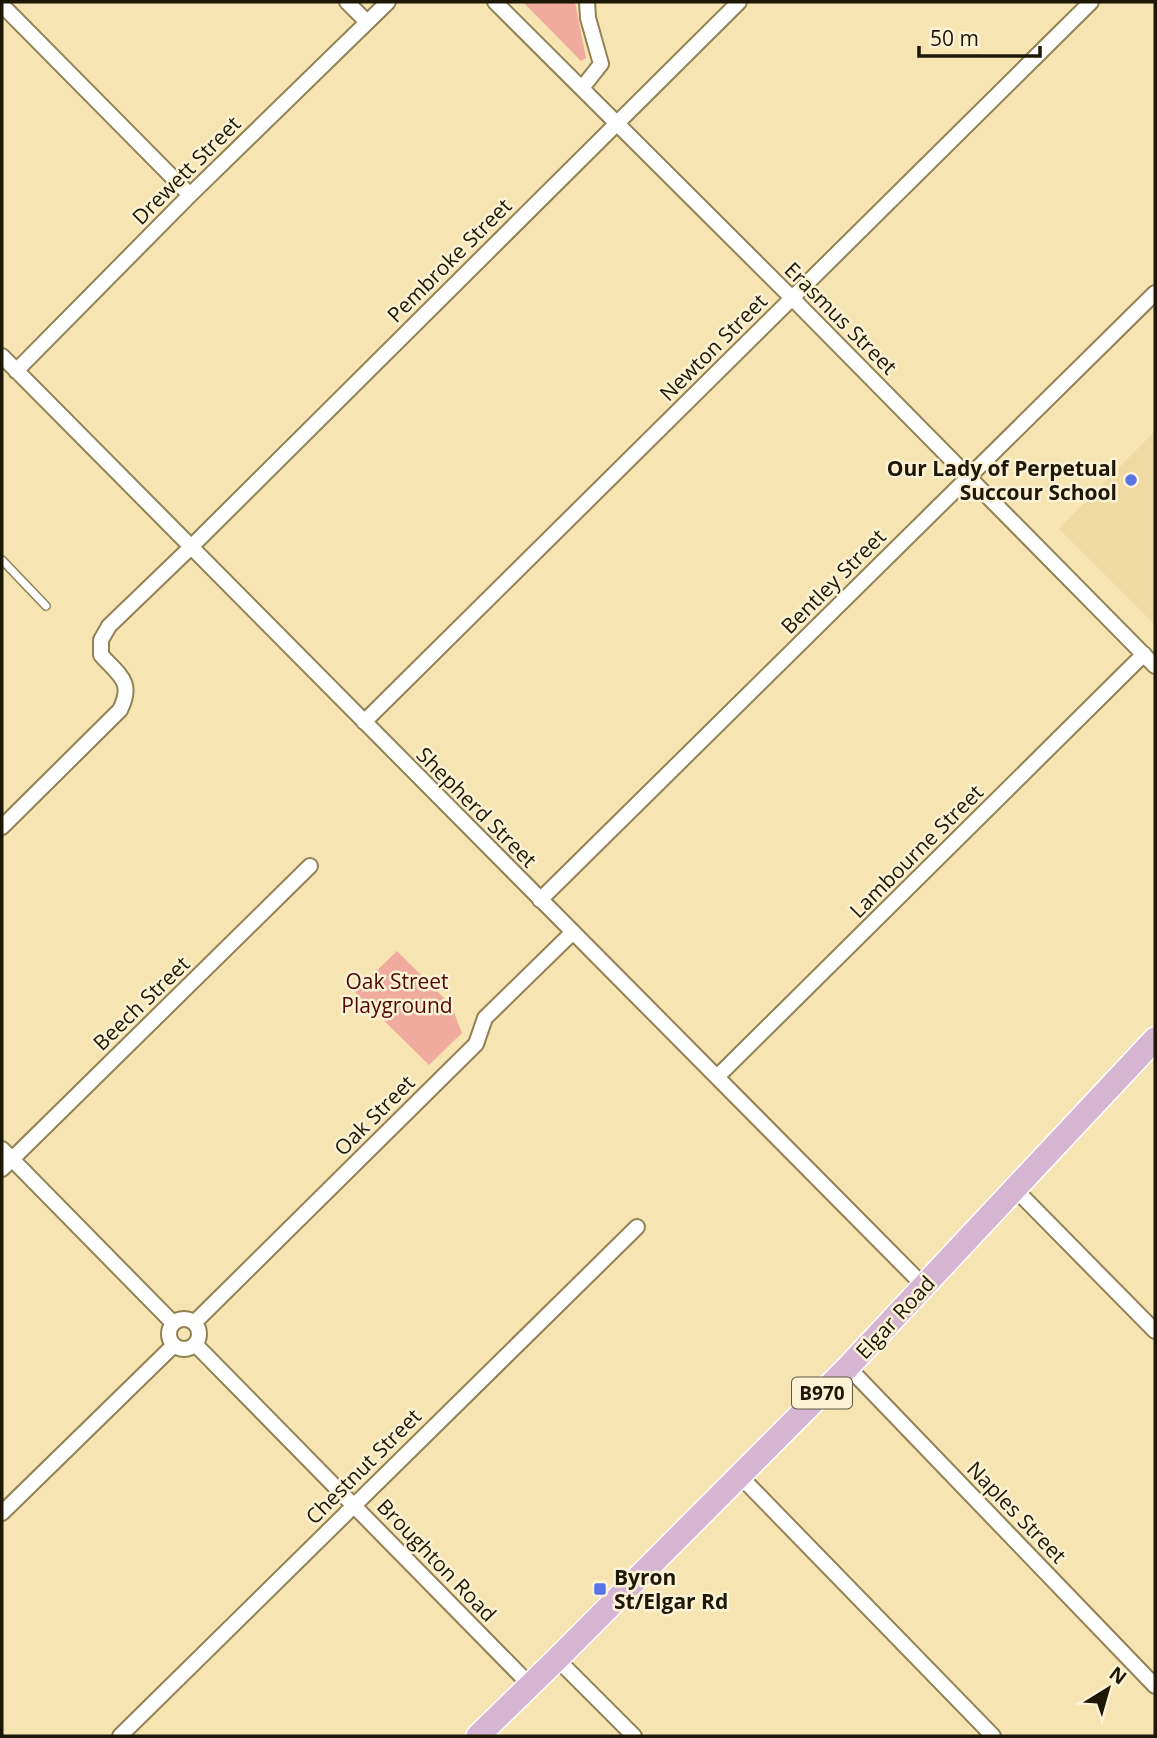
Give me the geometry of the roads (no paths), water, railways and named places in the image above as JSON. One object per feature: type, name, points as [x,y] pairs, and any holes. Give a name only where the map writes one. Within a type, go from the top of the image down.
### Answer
[{"type":"main road","name":"Elgar Road","points":[[478,1736],[848,1367],[1155,1039]]},
{"type":"street","points":[[347,2],[367,22]]},
{"type":"street","name":"Drewett Street","points":[[16,371],[190,195],[388,2]]},
{"type":"street","name":"Erasmus Street","points":[[495,2],[1155,666]]},
{"type":"street","points":[[582,88],[601,64],[588,18],[587,2]]},
{"type":"street","name":"Pembroke Street","points":[[2,827],[120,710],[127,696],[124,680],[101,655],[101,640],[109,626],[739,2]]},
{"type":"street","name":"Newton Street","points":[[364,722],[1091,2]]},
{"type":"street","points":[[2,5],[190,195]]},
{"type":"street","name":"Bentley Street","points":[[540,900],[1155,293]]},
{"type":"street","name":"Shepherd Street","points":[[2,356],[924,1286]]},
{"type":"street","name":"Lambourne Street","points":[[717,1077],[1144,654]]},
{"type":"street","name":"Beech Street","points":[[5,1159],[310,866]]},
{"type":"street","name":"Oak Street","points":[[195,1322],[476,1044],[485,1018],[573,932]]},
{"type":"street","points":[[5,1159],[173,1323]]},
{"type":"street","points":[[1015,1189],[1155,1331]]},
{"type":"street","name":"Chestnut Street","points":[[120,1736],[636,1227]]},
{"type":"street","points":[[182,1318],[195,1322],[200,1336],[191,1348],[182,1349],[174,1345],[169,1336],[173,1323],[182,1318]]},
{"type":"street","name":"Broughton Road","points":[[195,1344],[531,1686]]},
{"type":"street","points":[[2,1513],[174,1345]]},
{"type":"street","name":"Naples Street","points":[[848,1367],[1155,1686]]},
{"type":"street","points":[[740,1476],[993,1736]]},
{"type":"street","points":[[557,1659],[634,1736]]},
{"type":"lane","points":[[2,559],[46,606]]},
{"type":"place","name":"Our Lady of Perpetual Succour School","points":[[1131,480]]},
{"type":"place","name":"Byron St/Elgar Rd","points":[[600,1589]]},
{"type":"park label","name":"Oak Street Playground","points":[[397,993]]}]
